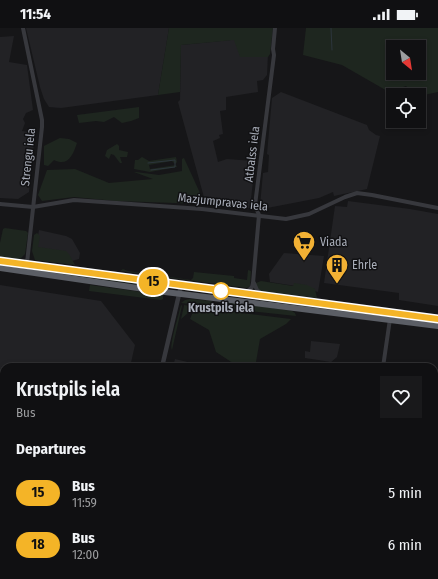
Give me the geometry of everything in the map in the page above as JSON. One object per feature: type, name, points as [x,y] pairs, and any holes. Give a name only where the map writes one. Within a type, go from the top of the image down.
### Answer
[{"type":"highway","points":[[0,261],[245,295],[263,295],[438,319]]},
{"type":"highway","points":[[0,268],[438,326]]},
{"type":"street","name":"Strengu iela","points":[[23,28],[42,120],[26,272]]},
{"type":"street","name":"Atbalss iela","points":[[245,295],[252,287],[253,283],[259,215],[255,205],[274,55],[273,49],[275,28]]},
{"type":"street","name":"Mazjumpravas iela","points":[[0,204],[34,207],[74,200],[202,209],[286,219],[309,214],[357,193],[438,208]]},
{"type":"street","points":[[253,283],[257,290],[263,295]]},
{"type":"street","points":[[163,363],[181,286]]},
{"type":"street","points":[[384,363],[390,319]]},
{"type":"shaded area","points":[[26,28],[169,28],[158,95],[61,108],[49,107],[44,99],[40,87]]},
{"type":"shaded area","points":[[169,28],[273,28],[270,54],[268,57],[240,57],[234,40],[181,45],[180,92],[158,95]]},
{"type":"shaded area","points":[[306,28],[438,28],[438,92],[426,95],[426,88],[408,88],[406,86],[400,88],[386,88],[386,90],[342,65],[303,55]]},
{"type":"shaded area","points":[[14,36],[9,62],[27,65],[33,110],[26,113],[23,119],[25,123],[22,131],[35,133],[29,192],[18,199],[0,198],[0,37]]},
{"type":"shaded area","points":[[241,39],[268,54],[267,75],[263,80],[257,81],[258,92],[226,97],[226,110],[220,111],[223,134],[219,135],[220,138],[213,141],[218,162],[227,159],[253,161],[255,163],[250,208],[207,204],[178,102],[180,100],[181,45]]},
{"type":"shaded area","points":[[281,92],[367,125],[369,130],[380,136],[367,189],[334,196],[333,192],[319,198],[262,209],[260,206],[263,173],[268,172],[269,155],[267,154],[272,98]]},
{"type":"shaded area","points":[[139,107],[139,118],[122,123],[114,117],[104,122],[96,121],[79,123],[77,115]]},
{"type":"shaded area","points":[[60,138],[69,139],[77,143],[74,152],[66,161],[59,162],[54,160],[48,166],[44,165],[44,146]]},
{"type":"shaded area","points":[[117,144],[119,146],[119,150],[128,152],[127,157],[120,157],[122,163],[120,163],[114,155],[111,154],[109,159],[105,156],[107,150]]},
{"type":"shaded area","points":[[142,157],[149,161],[176,157],[177,162],[175,164],[172,161],[149,165],[150,169],[176,165],[177,167],[150,172],[134,169],[135,160]]},
{"type":"shaded area","points":[[184,158],[205,204],[116,201],[74,197],[42,201],[38,195],[47,170],[75,169],[109,183],[153,179],[134,172],[159,175],[182,171],[182,159]]},
{"type":"shaded area","points":[[348,201],[438,214],[438,306],[399,300],[399,293],[324,283],[335,206],[347,207]]},
{"type":"shaded area","points":[[3,229],[26,231],[28,233],[25,254],[20,259],[0,257],[0,243]]},
{"type":"shaded area","points":[[39,230],[66,236],[72,239],[80,253],[79,259],[72,261],[36,248]]},
{"type":"shaded area","points":[[37,233],[40,236],[38,247],[66,251],[75,265],[35,260],[32,251],[34,235]]},
{"type":"shaded area","name":"Viada","points":[[284,253],[324,256],[318,292],[315,291],[315,289],[270,282],[269,274]]},
{"type":"shaded area","points":[[36,269],[164,286],[164,288],[36,271]]},
{"type":"shaded area","points":[[123,269],[191,280],[194,272],[234,276],[234,278],[247,280],[248,270],[251,271],[250,286],[247,288],[120,271]]},
{"type":"shaded area","points":[[170,281],[246,289],[243,291]]},
{"type":"shaded area","points":[[261,281],[293,286],[294,283],[307,285],[315,289],[317,298],[260,291],[257,288],[256,283]]},
{"type":"shaded area","points":[[0,285],[101,301],[135,345],[131,363],[0,363]]},
{"type":"shaded area","points":[[90,285],[163,295],[163,299],[161,300],[89,291]]},
{"type":"shaded area","points":[[258,298],[438,321],[438,324],[258,300]]},
{"type":"shaded area","points":[[190,299],[212,301],[211,306],[181,303]]},
{"type":"shaded area","points":[[222,302],[292,311],[296,316],[221,308]]},
{"type":"shaded area","points":[[181,305],[172,350],[171,347],[173,336]]},
{"type":"shaded area","points":[[184,306],[195,307],[181,319]]},
{"type":"shaded area","points":[[198,308],[291,319],[286,324],[260,339],[255,363],[233,363],[216,352],[209,330],[190,319],[193,312]]},
{"type":"shaded area","points":[[311,341],[340,344],[337,357],[331,362],[305,358],[305,351],[310,352]]},
{"type":"shaded area","points":[[175,359],[192,363],[174,363]]},
{"type":"waterway","points":[[331,28],[332,50]]},
{"type":"waterway","points":[[148,163],[175,160],[175,167],[151,170]]},
{"type":"bus line","name":"15","points":[[0,261],[245,295],[263,295],[438,319]]},
{"type":"place","name":"Viada","points":[[304,262]]},
{"type":"place","name":"Ehrle","points":[[337,284]]},
{"type":"place","name":"Krustpils iela","points":[[221,291]]}]
